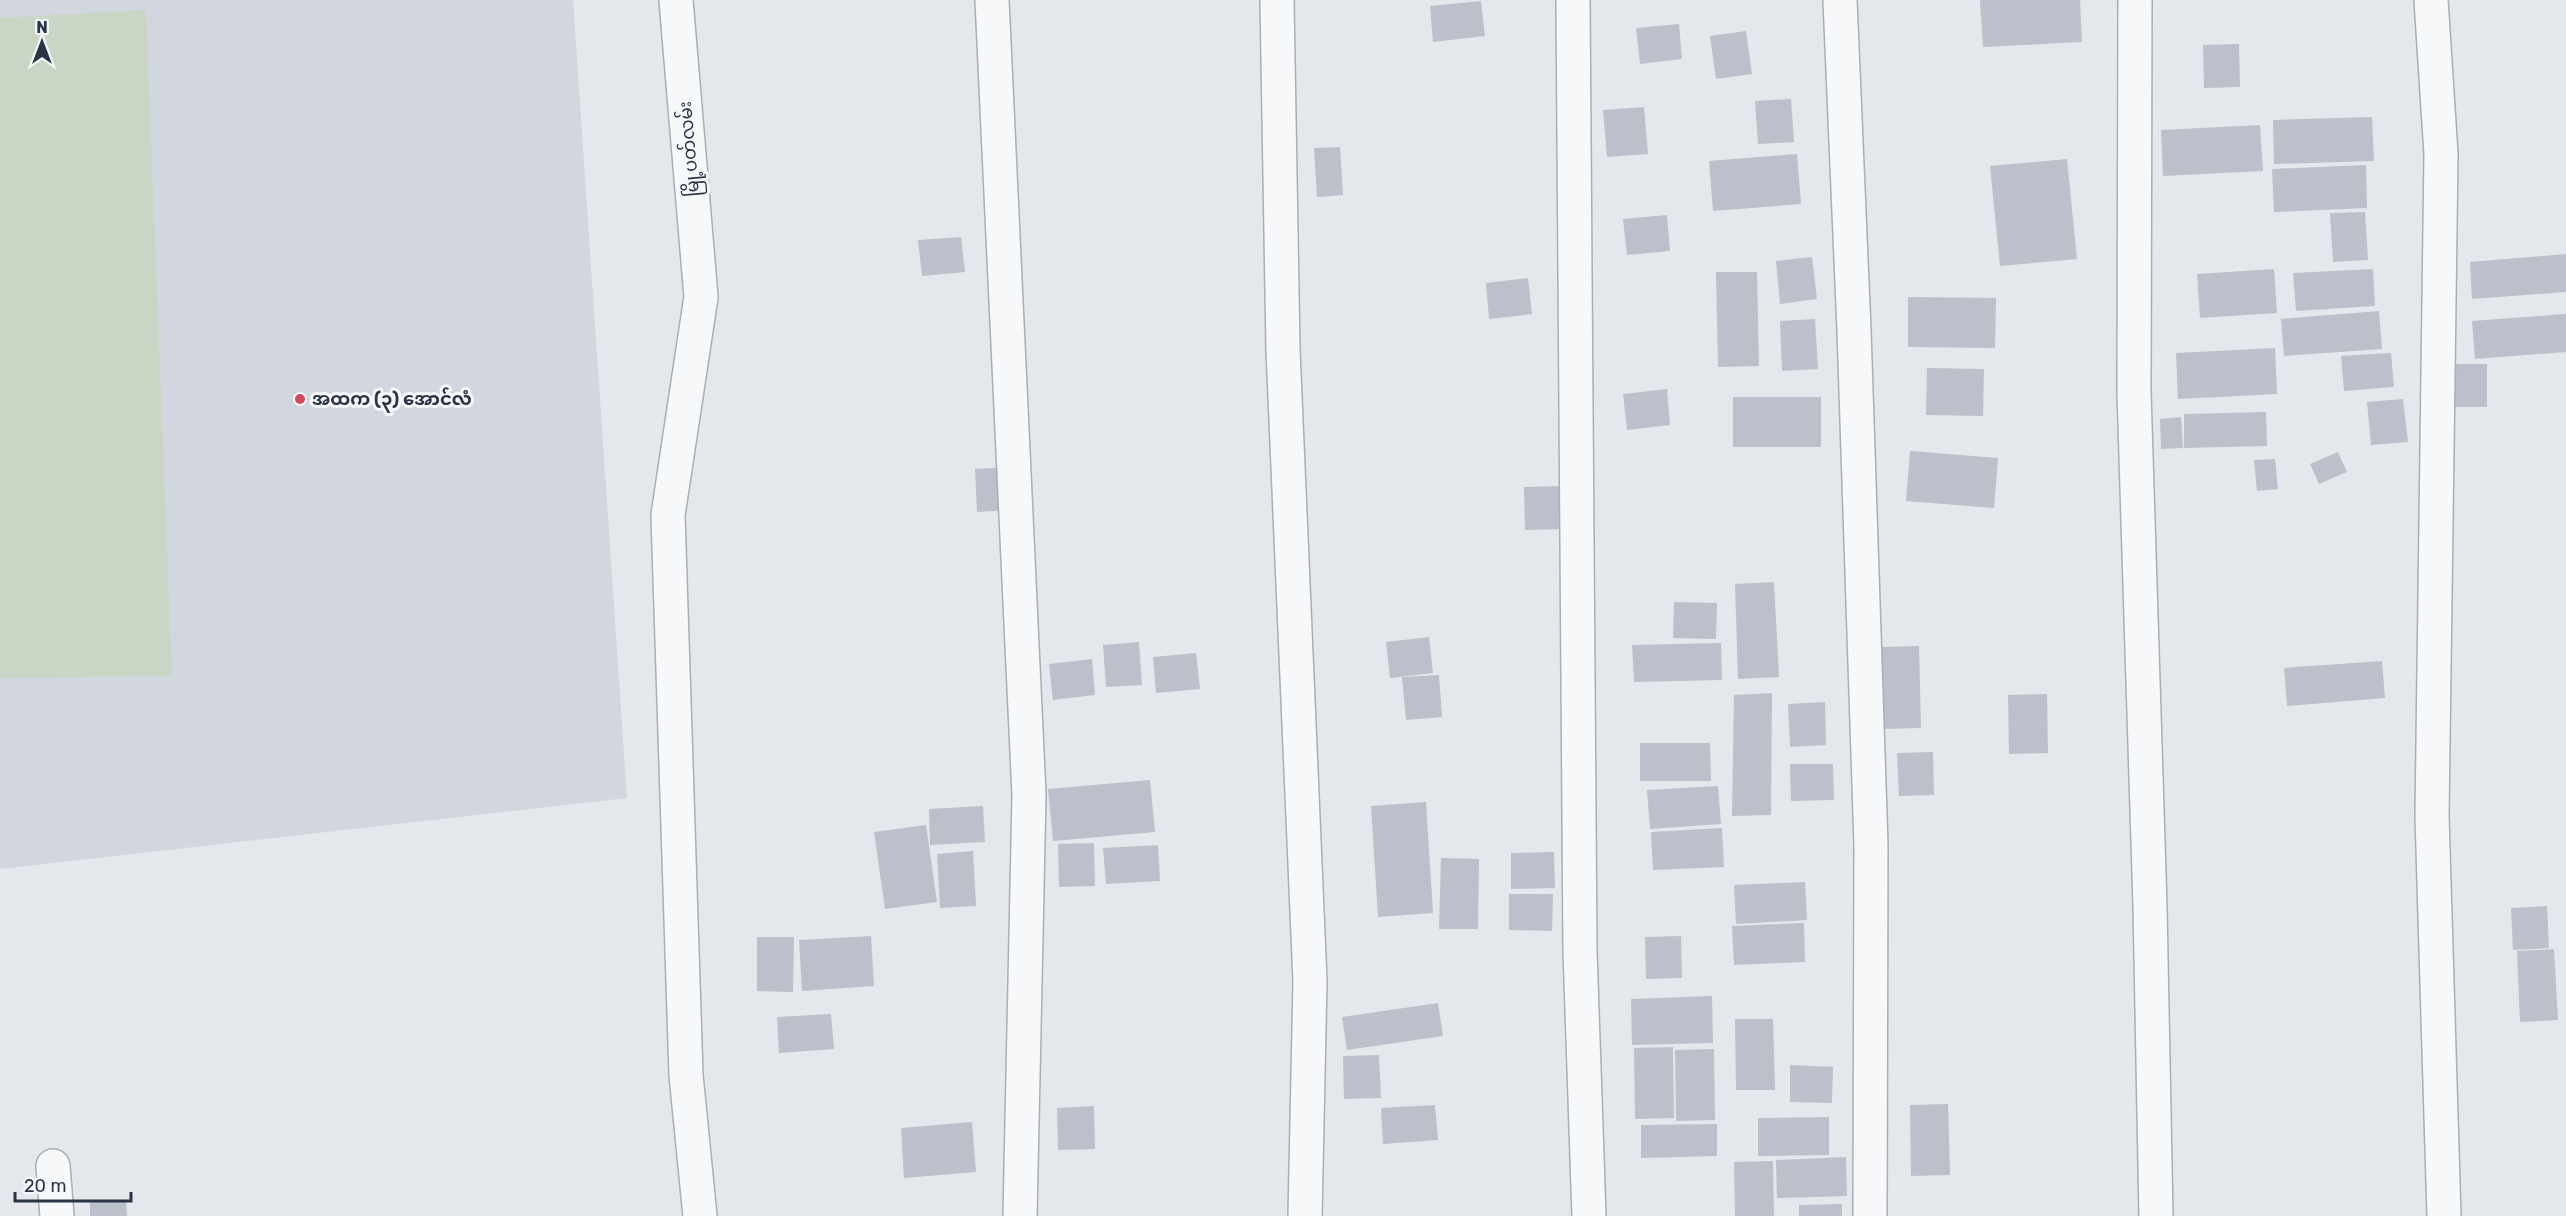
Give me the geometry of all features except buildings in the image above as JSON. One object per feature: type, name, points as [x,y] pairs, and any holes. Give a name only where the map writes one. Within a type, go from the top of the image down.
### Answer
[{"type":"street","name":"မြို့ပတ်လမ်း","points":[[676,0],[701,297],[668,515],[686,1075],[700,1216]]},
{"type":"street","points":[[992,0],[1029,795],[1020,1216]]},
{"type":"street","points":[[1277,0],[1283,350],[1310,981],[1305,1216]]},
{"type":"street","points":[[1573,0],[1580,951],[1589,1216]]},
{"type":"street","points":[[1840,0],[1854,330],[1871,845],[1870,1216]]},
{"type":"street","points":[[2135,0],[2134,392],[2149,882],[2156,1216]]},
{"type":"street","points":[[2431,0],[2441,154],[2432,816],[2444,1216]]},
{"type":"street","points":[[53,1166],[57,1216]]},
{"type":"shaded area","name":"အထက (၃) အောင်လံ","points":[[0,0],[573,0],[627,798],[0,869]]},
{"type":"green space","points":[[146,10],[172,676],[0,678],[0,18]]},
{"type":"place","name":"အထက (၃) အောင်လံ","points":[[300,399]]}]
